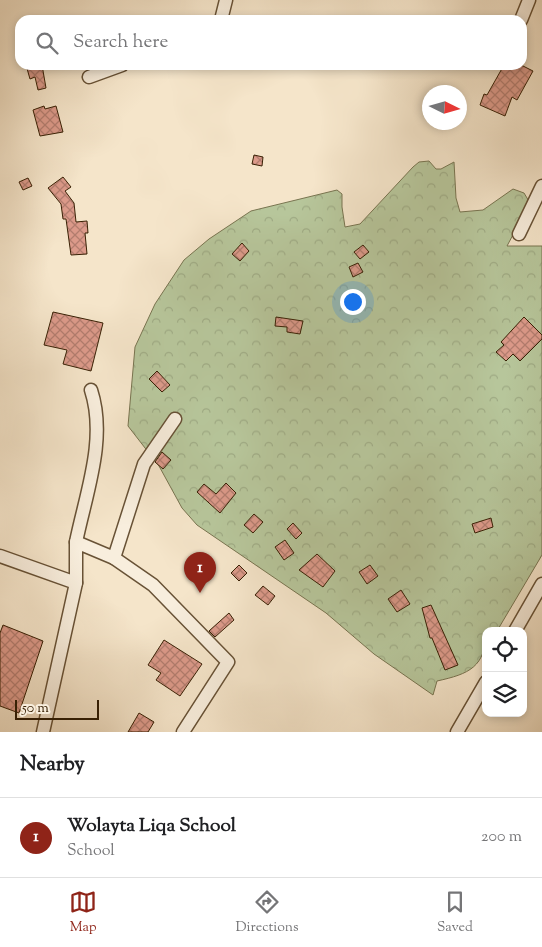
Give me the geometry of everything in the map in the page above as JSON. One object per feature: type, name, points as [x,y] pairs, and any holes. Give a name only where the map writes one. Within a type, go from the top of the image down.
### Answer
[{"type":"street","points":[[222,15],[226,0]]},
{"type":"street","points":[[523,15],[529,0]]},
{"type":"street","points":[[89,77],[108,70]]},
{"type":"street","points":[[519,234],[542,186]]},
{"type":"street","points":[[42,732],[76,583],[76,542],[98,435],[97,410],[91,390]]},
{"type":"street","points":[[114,558],[144,464],[174,418]]},
{"type":"street","points":[[76,542],[114,558],[154,585],[228,662],[183,732]]},
{"type":"street","points":[[0,556],[76,583]]},
{"type":"street","points":[[517,627],[542,584]]},
{"type":"street","points":[[457,732],[482,689]]},
{"type":"green space","points":[[429,161],[436,169],[441,169],[454,162],[456,198],[460,212],[483,210],[513,189],[524,193],[530,203],[507,246],[542,246],[542,555],[499,627],[482,627],[482,655],[479,661],[467,672],[437,681],[433,695],[374,654],[326,613],[197,525],[182,508],[159,466],[128,426],[135,347],[155,304],[184,260],[209,239],[251,211],[337,190],[342,194],[345,227],[360,224],[419,162]]},
{"type":"building","points":[[527,68],[533,71],[517,100],[512,97],[505,116],[480,105],[484,94],[487,95],[501,70],[527,70]]},
{"type":"building","points":[[27,70],[43,70],[46,88],[38,90],[35,77],[30,79]]},
{"type":"building","points":[[44,106],[45,109],[56,106],[63,132],[40,136],[33,110]]},
{"type":"building","points":[[254,155],[263,157],[262,166],[252,164]]},
{"type":"building","points":[[63,177],[71,187],[65,191],[74,203],[76,222],[87,221],[88,233],[85,233],[87,254],[71,255],[66,219],[63,219],[61,204],[48,188]]},
{"type":"building","points":[[28,178],[32,186],[23,190],[19,182]]},
{"type":"building","points":[[242,243],[249,251],[240,261],[232,254]]},
{"type":"building","points":[[363,245],[369,252],[360,259],[354,252]]},
{"type":"building","points":[[358,263],[363,272],[353,277],[349,267]]},
{"type":"building","points":[[53,312],[103,323],[91,371],[63,364],[67,350],[44,345]]},
{"type":"building","points":[[276,317],[303,321],[300,334],[287,332],[287,327],[275,326]]},
{"type":"building","points":[[524,317],[542,335],[542,339],[520,361],[513,354],[506,361],[496,352],[504,345],[501,342]]},
{"type":"building","points":[[157,371],[170,385],[162,392],[149,379]]},
{"type":"building","points":[[162,452],[171,460],[163,469],[155,462]]},
{"type":"building","points":[[226,483],[236,493],[220,513],[197,492],[204,484],[216,494]]},
{"type":"building","points":[[254,514],[263,522],[253,533],[244,525]]},
{"type":"building","points":[[491,518],[493,527],[475,533],[472,524]]},
{"type":"building","points":[[293,523],[302,533],[296,539],[287,529]]},
{"type":"building","points":[[285,540],[294,553],[284,560],[275,547]]},
{"type":"building","points":[[317,554],[335,571],[323,587],[299,570]]},
{"type":"building","points":[[239,565],[247,573],[239,581],[231,573]]},
{"type":"building","points":[[370,565],[378,576],[367,584],[359,572]]},
{"type":"building","points":[[263,586],[275,596],[268,605],[255,595]]},
{"type":"building","points":[[401,590],[410,604],[397,612],[388,599]]},
{"type":"building","points":[[431,605],[458,665],[445,670],[432,638],[430,638],[422,608]]},
{"type":"building","points":[[229,613],[234,620],[215,637],[209,631]]},
{"type":"building","points":[[3,625],[43,641],[19,713],[0,706],[0,633]]},
{"type":"building","points":[[164,640],[202,664],[180,696],[156,680],[161,673],[148,665]]},
{"type":"building","points":[[139,713],[154,722],[148,732],[128,732]]},
{"type":"place","name":"Wolayta Liqa School","points":[[200,593]]}]
